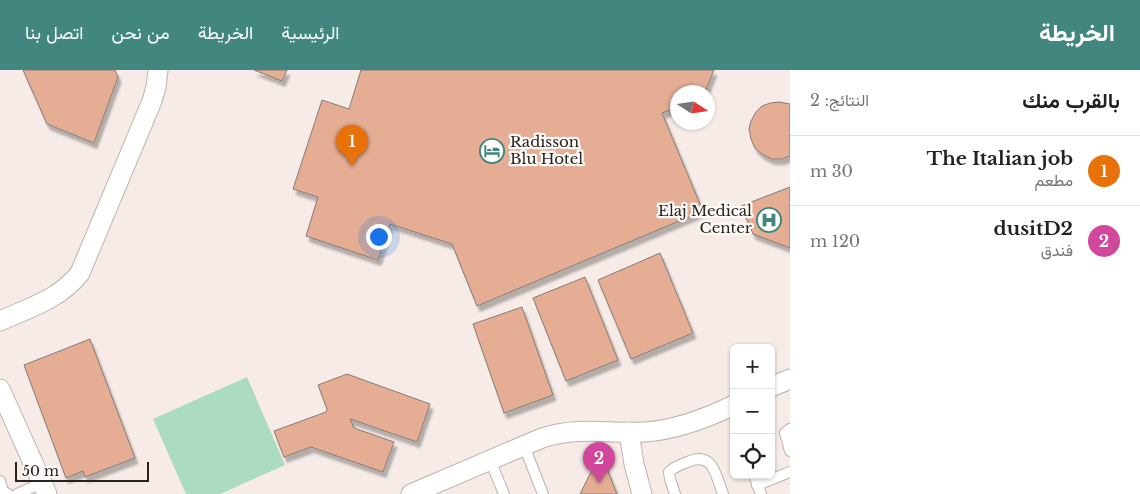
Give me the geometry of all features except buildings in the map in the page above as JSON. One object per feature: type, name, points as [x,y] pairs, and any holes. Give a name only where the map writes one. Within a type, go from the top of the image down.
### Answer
[{"type":"street","points":[[0,321],[55,296],[69,286],[80,273],[152,101],[158,70]]},
{"type":"street","points":[[775,385],[790,379]]},
{"type":"street","points":[[3,402],[45,488]]},
{"type":"street","points":[[411,494],[559,433],[577,431],[629,432],[666,429],[730,411]]},
{"type":"street","points":[[629,432],[634,464],[642,494]]},
{"type":"lane","points":[[790,429],[785,433],[790,450]]},
{"type":"lane","points":[[524,446],[543,494]]},
{"type":"lane","points":[[675,494],[669,472],[673,468],[698,458],[712,464],[723,494]]},
{"type":"lane","points":[[490,460],[504,494]]},
{"type":"lane","points":[[757,485],[790,472]]},
{"type":"lane","points":[[0,481],[8,494]]},
{"type":"lane","points":[[17,494],[45,488]]},
{"type":"green space","points":[[247,377],[285,465],[220,494],[186,494],[153,419]]},
{"type":"place","name":"Radisson Blu Hotel","points":[[492,151]]},
{"type":"place","name":"The Italian job","points":[[352,166]]},
{"type":"place","name":"Elaj Medical Center","points":[[769,220]]},
{"type":"place","name":"dusitD2","points":[[599,483]]}]
